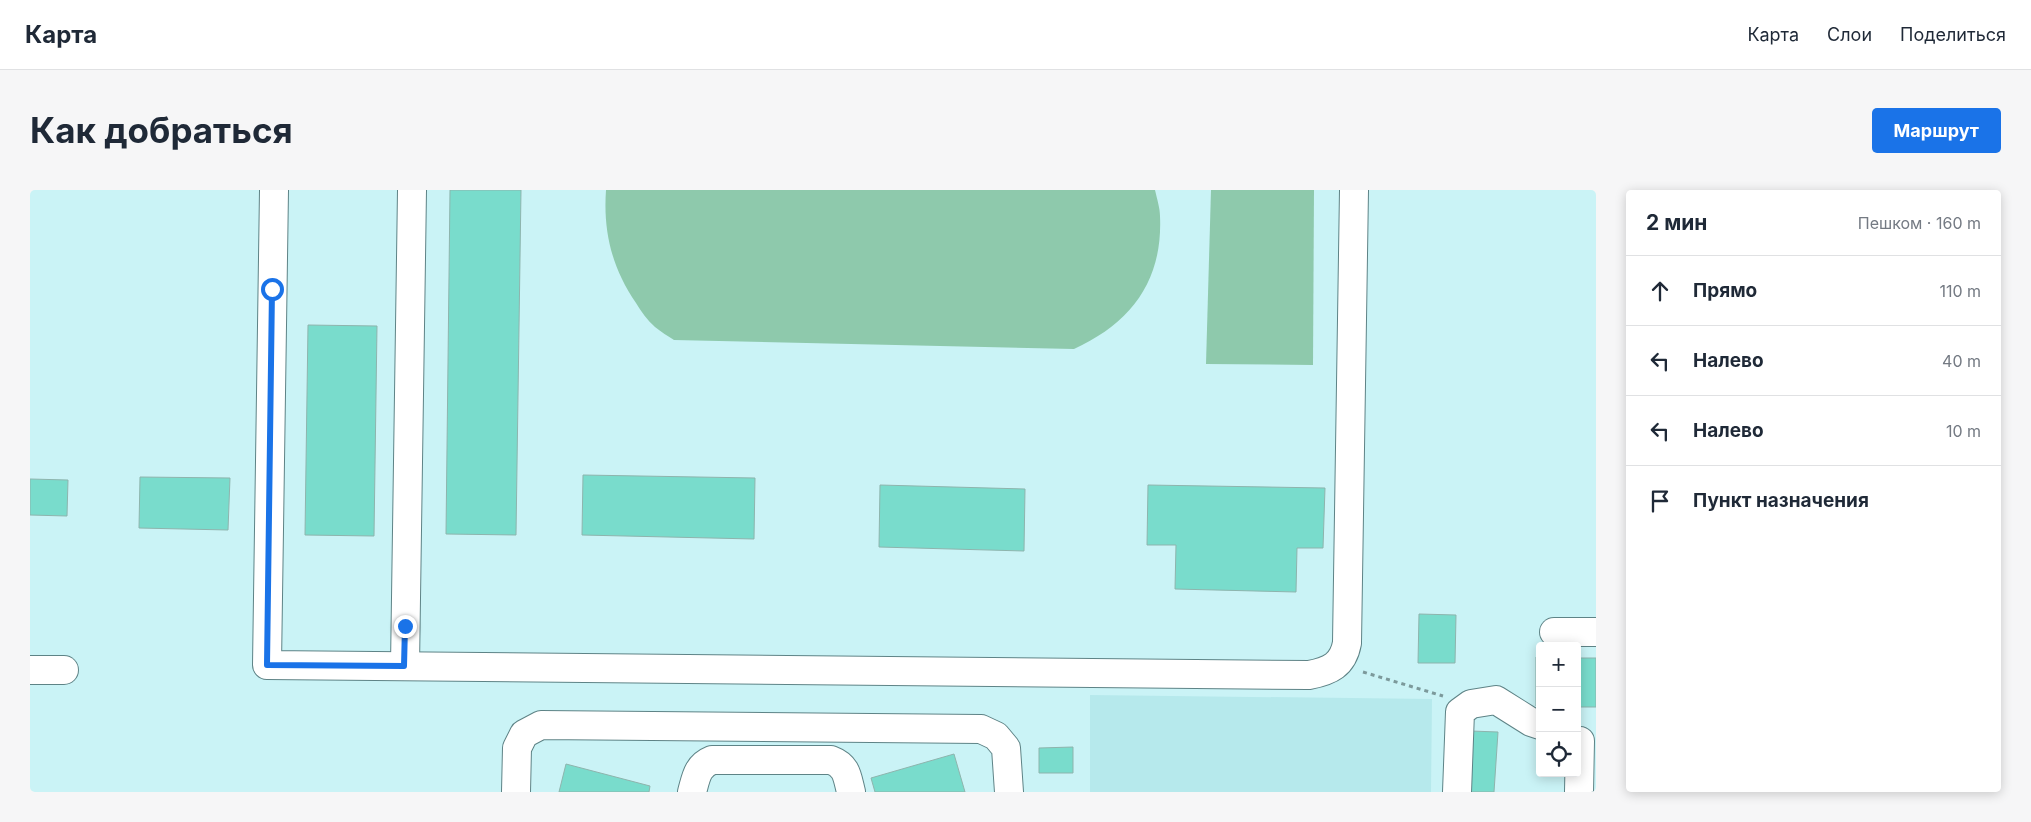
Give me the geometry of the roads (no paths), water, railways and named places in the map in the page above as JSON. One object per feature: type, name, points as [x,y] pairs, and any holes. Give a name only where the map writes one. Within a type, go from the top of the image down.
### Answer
[{"type":"lane","points":[[274,190],[267,665],[1308,675],[1324,672],[1338,664],[1345,653],[1347,643],[1354,190]]},
{"type":"lane","points":[[404,666],[412,190]]},
{"type":"lane","points":[[1554,632],[1596,632]]},
{"type":"lane","points":[[30,670],[64,670]]},
{"type":"lane","points":[[1457,792],[1460,712],[1471,704],[1496,700],[1536,724]]},
{"type":"lane","points":[[516,792],[517,748],[524,734],[541,725],[981,729],[996,736],[1006,748],[1009,792]]},
{"type":"lane","points":[[1580,792],[1585,740]]},
{"type":"lane","points":[[692,792],[702,764],[712,760],[831,760],[840,764],[846,772],[851,792]]}]
